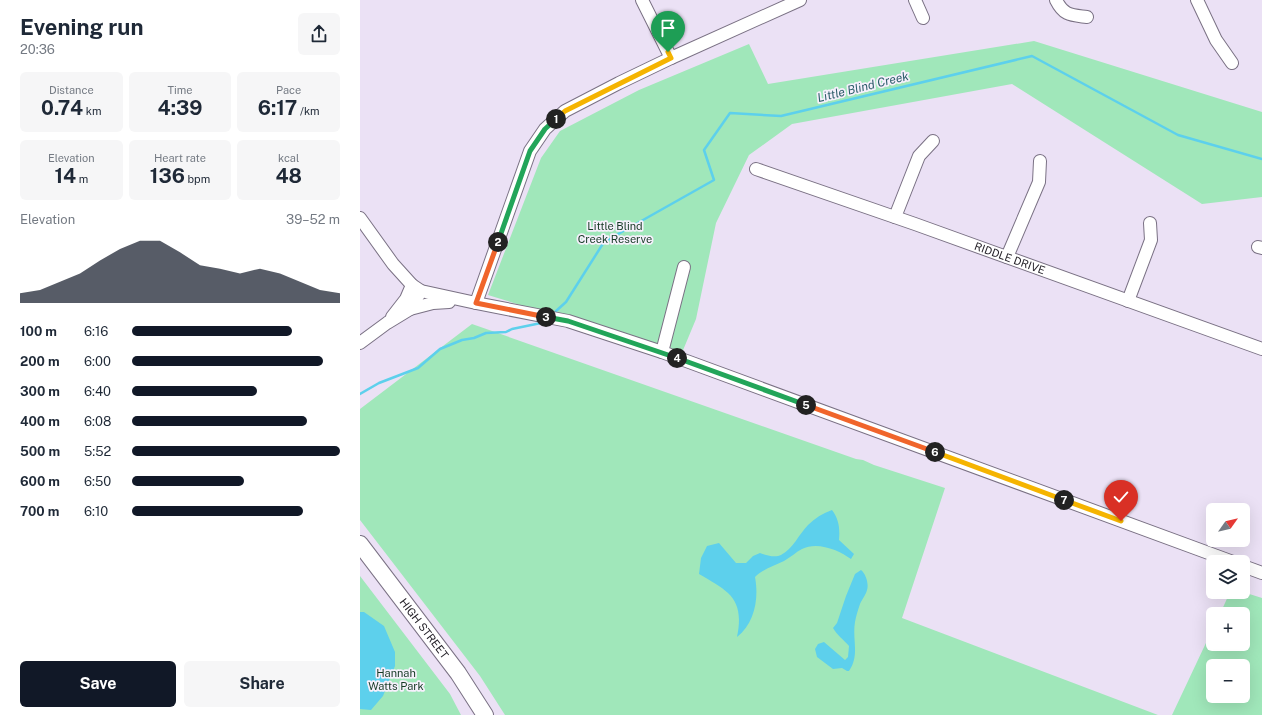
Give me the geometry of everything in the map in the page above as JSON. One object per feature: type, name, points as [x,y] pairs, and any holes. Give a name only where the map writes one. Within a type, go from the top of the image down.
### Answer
[{"type":"main road","name":"HIGH STREET","points":[[360,544],[458,673],[485,715]]},
{"type":"main road","name":"HIGH STREET","points":[[360,562],[438,664],[473,715]]},
{"type":"street","points":[[642,0],[671,58]]},
{"type":"street","points":[[476,303],[530,151],[545,129],[565,111],[780,4],[800,0]]},
{"type":"street","points":[[915,0],[923,18]]},
{"type":"street","points":[[1056,0],[1060,8],[1067,14],[1087,17]]},
{"type":"street","points":[[1197,0],[1216,40],[1232,63]]},
{"type":"street","points":[[895,217],[919,156],[933,141]]},
{"type":"street","points":[[1007,257],[1039,182],[1040,161]]},
{"type":"street","name":"RIDDLE DRIVE","points":[[756,169],[895,217],[1262,349]]},
{"type":"street","points":[[360,218],[393,264],[417,288],[456,299],[568,321],[662,352],[1214,555]]},
{"type":"street","points":[[1128,301],[1151,240],[1150,223]]},
{"type":"street","points":[[662,352],[684,267]]},
{"type":"street","points":[[410,309],[417,288]]},
{"type":"street","points":[[387,323],[417,288]]},
{"type":"street","points":[[360,343],[387,323],[410,309],[433,303],[449,303],[456,299]]},
{"type":"street","points":[[1250,569],[1262,573]]},
{"type":"green space","name":"Little Blind Creek Reserve","points":[[1034,41],[1262,112],[1262,197],[1202,204],[1012,84],[792,124],[749,155],[716,223],[696,319],[681,355],[488,295],[541,158],[560,131],[639,90],[749,44],[768,84]]},
{"type":"green space","points":[[472,324],[856,459],[863,460],[945,488],[902,618],[1158,715],[505,715],[480,676],[360,520],[360,409]]},
{"type":"green space","name":"Hannah Watts Park","points":[[360,576],[450,694],[461,715],[360,715]]},
{"type":"green space","points":[[1250,594],[1262,598],[1262,715],[1172,715],[1206,643],[1206,651],[1250,651],[1250,607],[1223,607],[1227,599],[1250,599]]},
{"type":"water","points":[[832,510],[838,524],[839,540],[854,554],[851,559],[834,550],[821,546],[814,546],[800,550],[784,561],[762,572],[755,577],[756,602],[752,617],[748,625],[737,637],[739,613],[732,597],[726,591],[699,574],[701,558],[707,546],[719,543],[736,563],[746,563],[753,556],[760,553],[770,556],[779,556],[789,549],[811,522],[822,514]]},
{"type":"water","points":[[861,570],[866,577],[868,588],[860,604],[855,620],[854,659],[849,671],[842,668],[833,669],[817,657],[815,649],[818,644],[824,642],[845,660],[848,657],[849,646],[833,628],[837,623],[855,574]]},
{"type":"water","points":[[360,612],[364,612],[384,626],[395,652],[395,666],[383,696],[371,710],[360,709]]},
{"type":"waterway","name":"Little Blind Creek","points":[[556,311],[566,302],[604,242],[714,180],[704,150],[730,113],[781,116],[1032,56],[1178,135],[1262,159]]},
{"type":"waterway","name":"Little Blind Creek","points":[[360,394],[379,383],[418,368],[440,349],[462,340],[474,338],[486,333],[506,332],[512,329],[541,323]]},
{"type":"route","points":[[668,52],[671,58],[565,111],[545,129],[530,151],[476,303],[568,321],[662,352],[1121,521]]}]
